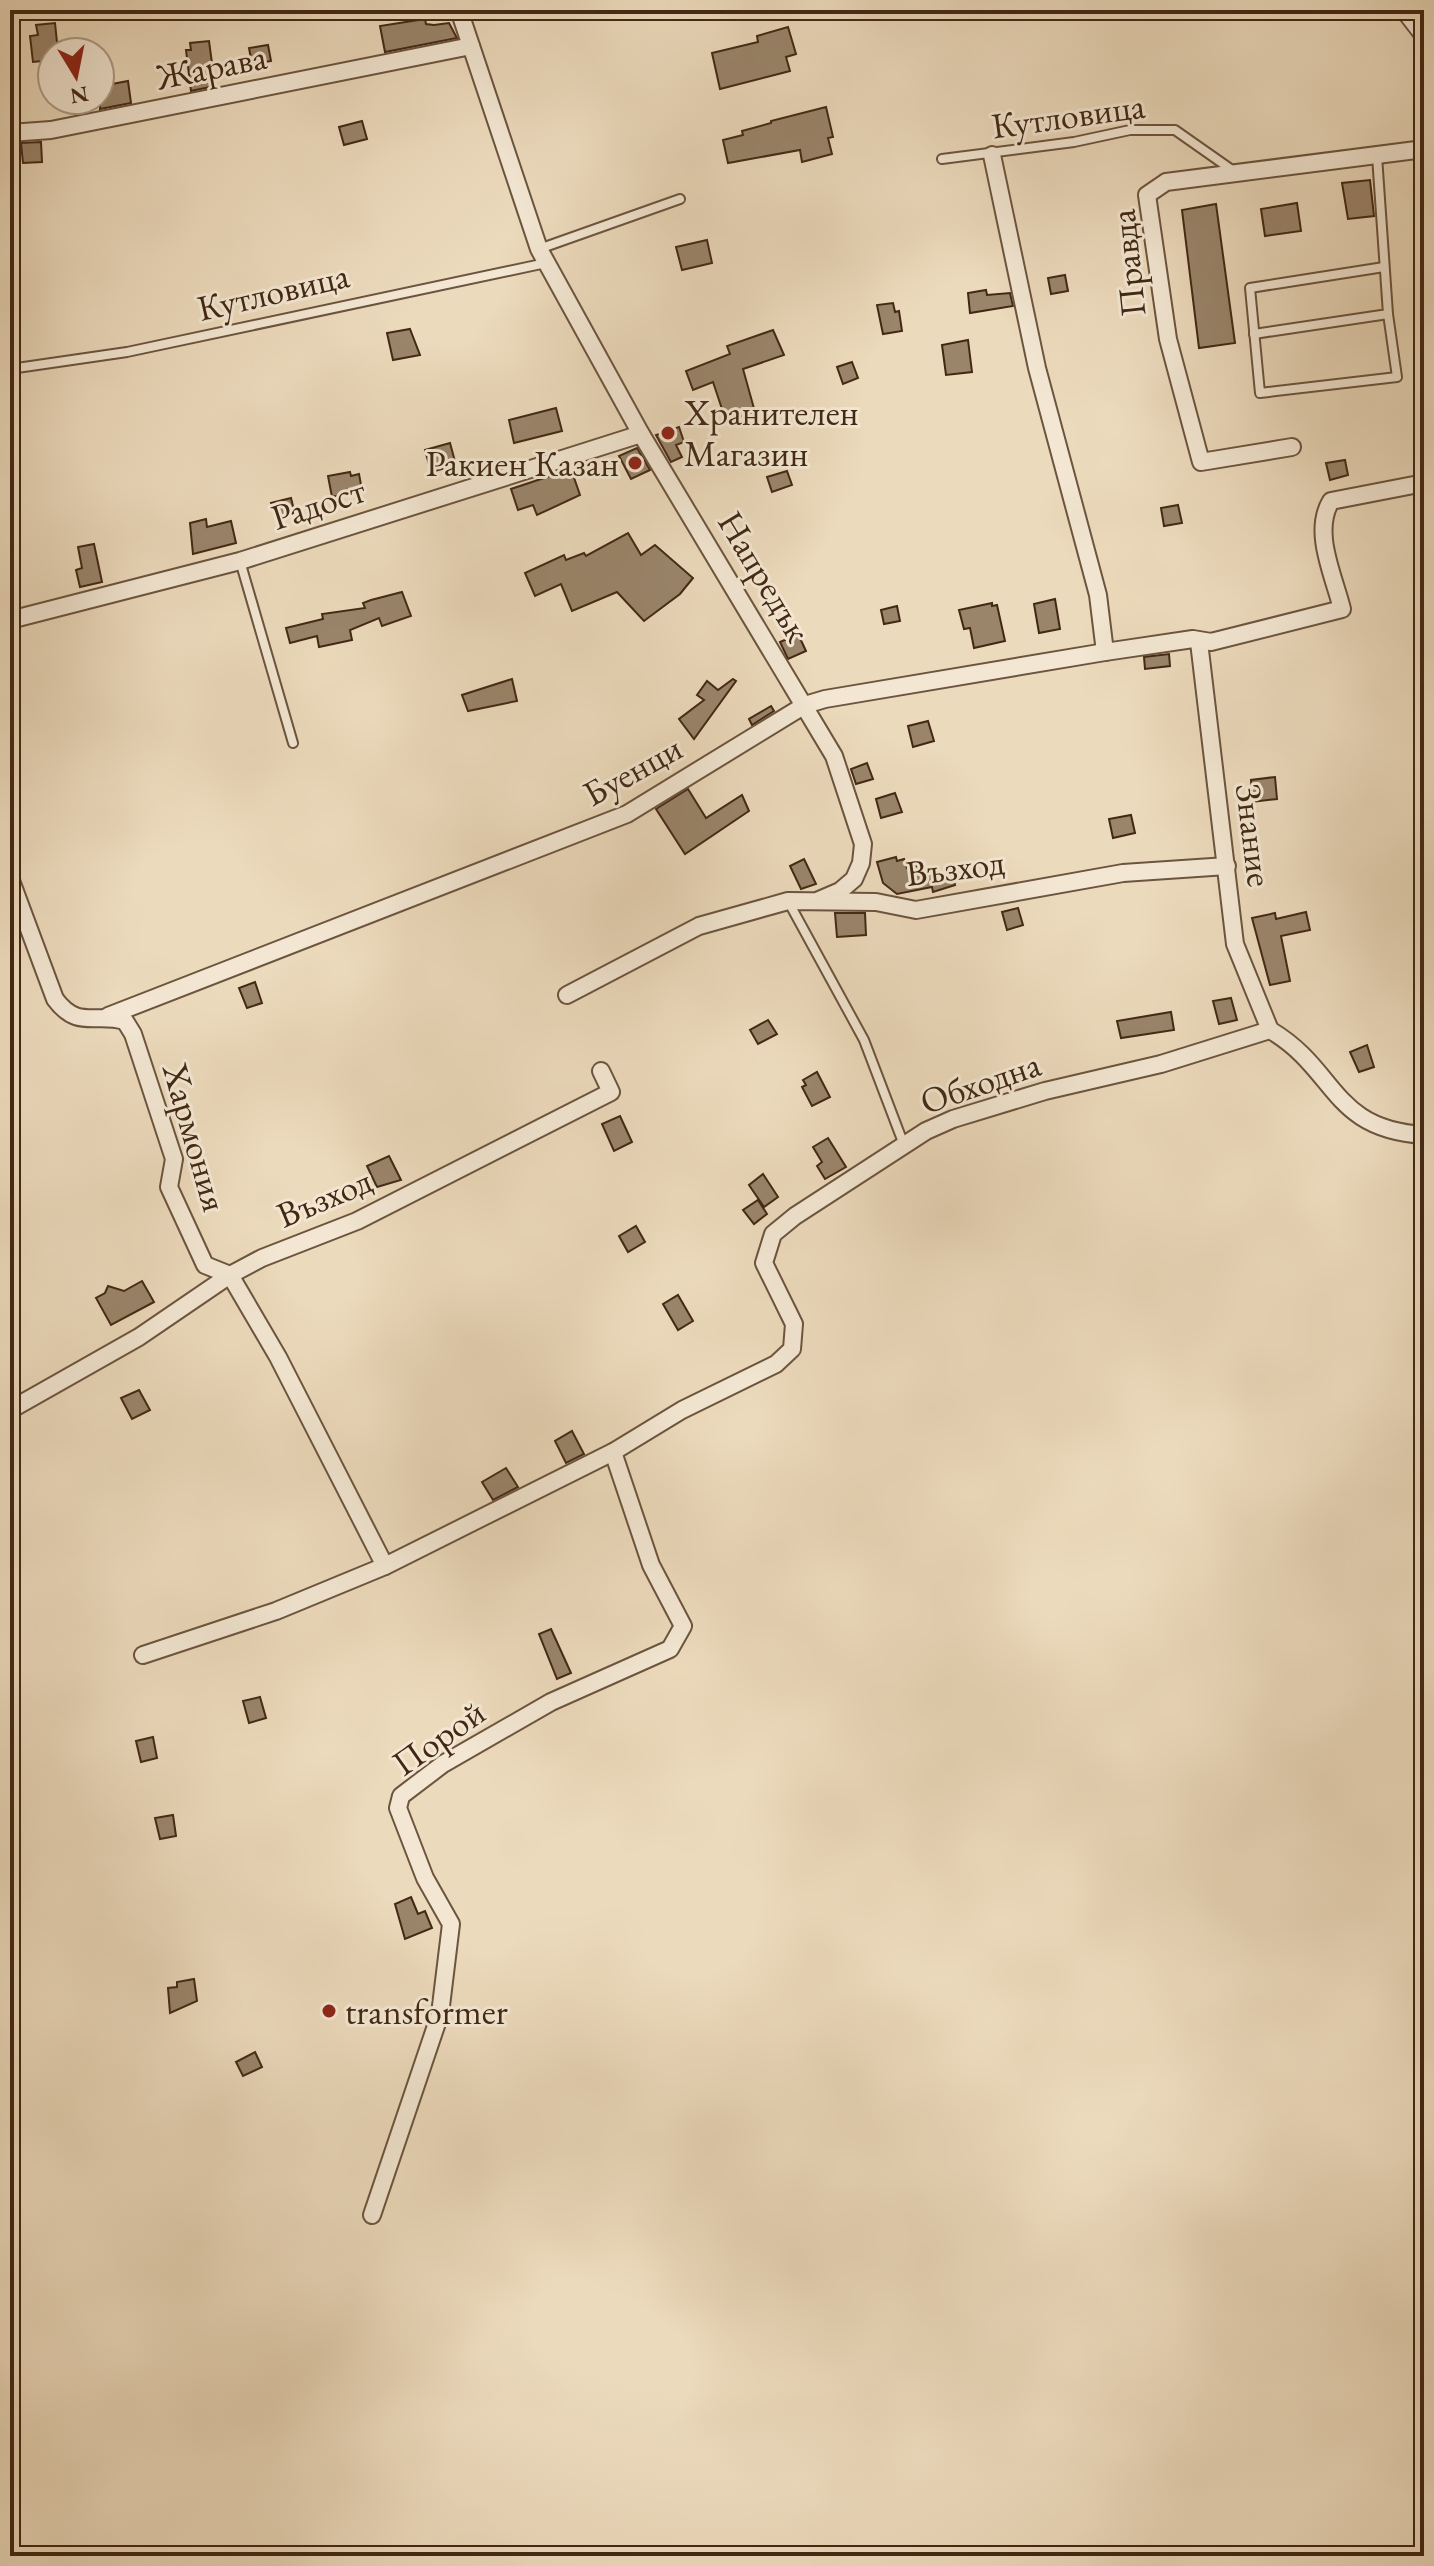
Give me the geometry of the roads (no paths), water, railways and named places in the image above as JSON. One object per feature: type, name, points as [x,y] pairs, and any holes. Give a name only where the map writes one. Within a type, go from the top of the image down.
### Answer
[{"type":"street","name":"Напредък","points":[[459,10],[543,256],[641,434],[834,756],[863,844],[861,863],[854,879],[840,891],[819,900]]},
{"type":"street","points":[[1404,10],[1424,36]]},
{"type":"street","name":"Жарава","points":[[10,133],[51,130],[471,46]]},
{"type":"street","name":"Правда","points":[[1292,447],[1201,462],[1168,339],[1147,195],[1166,182],[1424,149]]},
{"type":"street","points":[[992,155],[1037,368],[1098,595],[1105,652]]},
{"type":"street","name":"Радост","points":[[10,620],[240,561],[641,434]]},
{"type":"street","name":"Буенци","points":[[108,1016],[627,814],[805,705],[825,699],[1105,652],[1193,639],[1211,642],[1342,609],[1323,534],[1322,516],[1331,501],[1424,483]]},
{"type":"street","name":"Знание","points":[[1199,642],[1235,944],[1270,1030]]},
{"type":"street","name":"Възход","points":[[567,995],[699,926],[788,901],[876,902],[916,910],[1123,873],[1227,866]]},
{"type":"street","points":[[10,878],[55,999],[74,1017],[87,1020],[108,1016]]},
{"type":"street","name":"Хармония","points":[[108,1016],[125,1021],[133,1034],[174,1159],[169,1187],[205,1265],[230,1275],[278,1357],[385,1566]]},
{"type":"street","points":[[1270,1030],[1299,1049],[1345,1106],[1365,1121],[1389,1130],[1424,1135]]},
{"type":"street","name":"Обходна","points":[[613,1452],[682,1410],[776,1364],[792,1349],[794,1324],[764,1263],[773,1234],[795,1216],[904,1145],[953,1119],[1045,1091],[1161,1064],[1270,1030]]},
{"type":"street","name":"Възход","points":[[10,1410],[139,1337],[230,1275],[262,1258],[357,1221],[611,1092],[601,1071]]},
{"type":"street","points":[[143,1655],[276,1611],[385,1566],[613,1452]]},
{"type":"street","name":"Порой","points":[[372,2215],[440,2014],[451,1924],[425,1878],[398,1808],[401,1796],[443,1764],[551,1702],[670,1649],[683,1626],[651,1565],[613,1452]]},
{"type":"lane","name":"Кутловица","points":[[942,159],[992,155],[1130,130],[1175,130],[1236,173]]},
{"type":"lane","points":[[1377,156],[1388,314],[1397,377],[1260,393],[1250,288],[1384,267]]},
{"type":"lane","name":"Кутловица","points":[[10,369],[127,352],[543,256],[680,199]]},
{"type":"lane","points":[[1254,334],[1388,314]]},
{"type":"lane","points":[[240,561],[293,743]]},
{"type":"lane","points":[[788,901],[864,1040],[904,1145]]},
{"type":"place","name":"Хранителен Магазин","points":[[668,433]]},
{"type":"place","name":"Ракиен Казан","points":[[635,463]]},
{"type":"place","name":"transformer","points":[[329,2011]]}]
